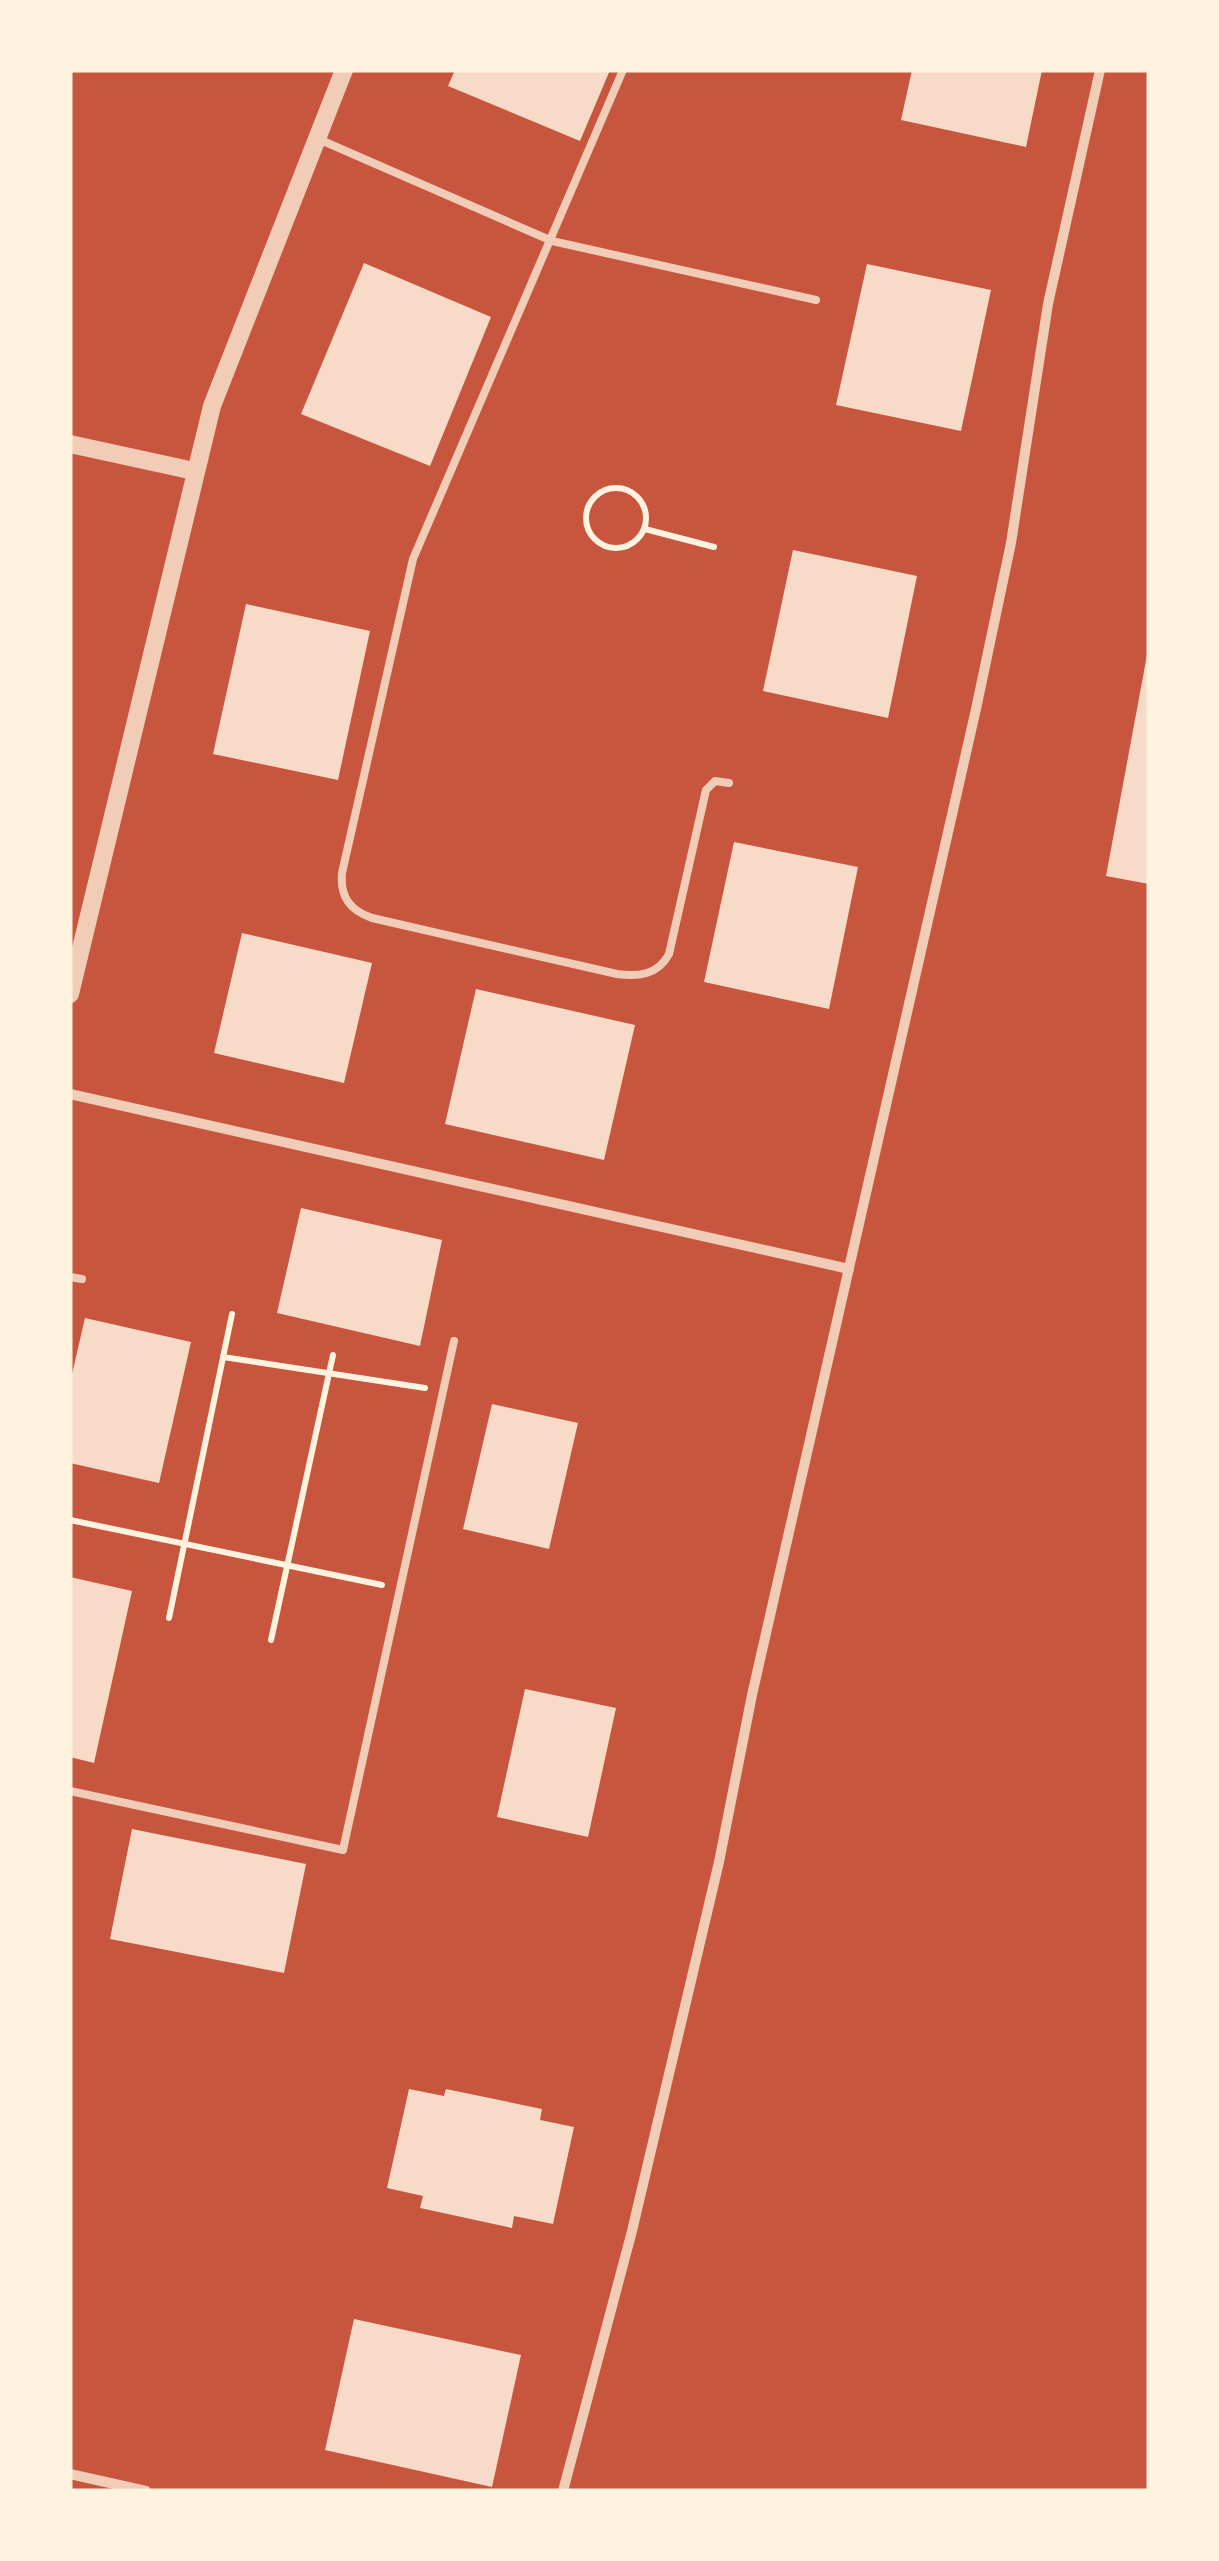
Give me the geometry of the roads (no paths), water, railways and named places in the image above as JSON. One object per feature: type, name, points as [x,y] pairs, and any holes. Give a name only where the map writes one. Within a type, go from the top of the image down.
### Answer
[{"type":"street","points":[[70,994],[194,471],[235,343],[344,70]]},
{"type":"street","points":[[563,2491],[632,2232],[719,1862],[752,1695],[1007,562],[1048,304],[1084,125],[1100,70]]},
{"type":"street","points":[[70,444],[194,471]]},
{"type":"street","points":[[70,1094],[849,1269]]},
{"type":"street","points":[[70,2474],[146,2491]]},
{"type":"lane","points":[[623,70],[413,560],[342,872],[343,893],[349,906],[372,918],[617,974],[650,972],[669,954],[706,790],[715,781],[730,783]]},
{"type":"lane","points":[[316,138],[552,241],[816,300]]},
{"type":"lane","points":[[70,1277],[82,1280]]},
{"type":"lane","points":[[70,1791],[343,1850],[454,1341]]}]
